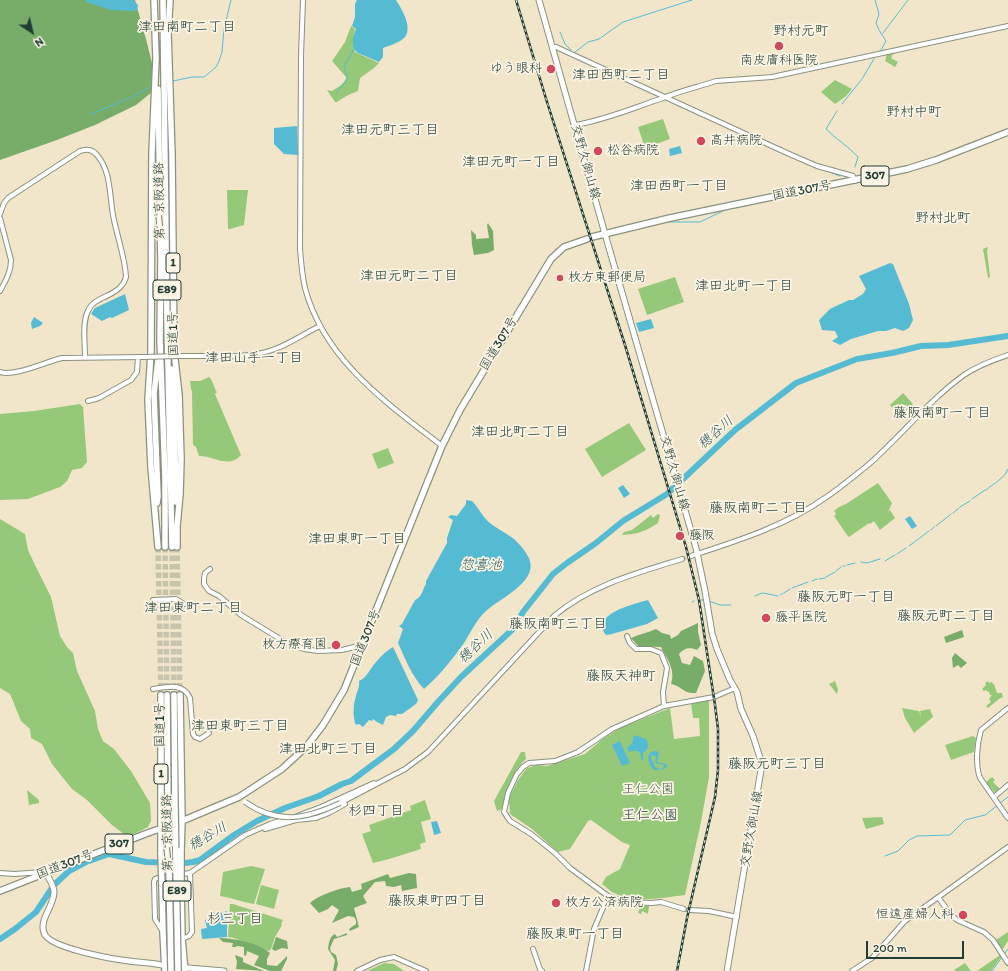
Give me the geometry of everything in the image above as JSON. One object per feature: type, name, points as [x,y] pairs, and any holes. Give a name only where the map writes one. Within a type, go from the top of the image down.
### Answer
[{"type":"highway","name":"第二京阪道路","points":[[156,0],[161,262],[160,339],[165,547]]},
{"type":"highway","name":"第二京阪道路","points":[[163,0],[167,333],[175,547]]},
{"type":"highway","name":"国道1号","points":[[170,0],[168,34],[172,155],[174,351],[179,395],[181,459],[180,494],[175,547]]},
{"type":"highway","name":"国道1号","points":[[156,33],[152,160],[151,352],[148,400],[151,467],[158,547]]},
{"type":"highway","name":"国道307号","points":[[0,891],[46,872],[182,821],[239,797],[282,769],[295,758],[315,736],[323,726],[344,690],[442,446],[460,410],[551,259],[564,247],[590,238],[660,220],[908,169],[936,160],[1008,132]]},
{"type":"highway","points":[[167,333],[174,391],[177,526]]},
{"type":"highway","points":[[155,511],[158,496],[154,394],[160,339]]},
{"type":"highway","name":"第二京阪道路","points":[[164,695],[171,971]]},
{"type":"highway","name":"国道1号","points":[[164,695],[161,854],[165,969]]},
{"type":"highway","name":"第二京阪道路","points":[[177,695],[176,810],[178,971]]},
{"type":"highway","name":"国道1号","points":[[177,695],[182,821],[181,883],[184,969]]},
{"type":"main road","name":"交野久御山線","points":[[540,0],[574,125],[697,554],[712,633],[717,650],[737,692],[741,709],[758,749],[762,764],[727,971]]},
{"type":"main road","points":[[46,872],[54,892],[52,902],[43,922],[46,937],[50,940],[71,949],[121,960],[159,964],[165,969],[224,971]]},
{"type":"street","points":[[303,0],[301,56],[300,249],[305,288],[312,310],[320,326],[336,352],[351,370],[380,396],[442,446]]},
{"type":"street","points":[[574,125],[598,121],[663,97],[716,81],[775,77],[1008,26]]},
{"type":"street","points":[[553,48],[556,48],[817,166],[853,176],[855,181]]},
{"type":"street","points":[[0,214],[4,203],[8,198],[80,151],[86,149],[91,150],[100,160],[109,184],[113,218],[126,277],[123,285],[93,304],[88,310],[85,321],[85,357]]},
{"type":"street","points":[[0,218],[11,260],[11,266],[9,275],[0,291]]},
{"type":"street","points":[[0,372],[5,374],[12,373],[52,360],[85,357],[242,355],[275,349],[320,326]]},
{"type":"street","points":[[691,556],[756,534],[788,519],[824,499],[869,464],[934,401],[964,375],[982,364],[1008,355]]},
{"type":"street","points":[[88,401],[99,398],[131,380],[137,372],[138,357]]},
{"type":"street","points":[[239,797],[265,813],[291,818],[315,814],[340,804],[405,769],[428,752],[554,616],[574,600],[605,585],[682,559]]},
{"type":"street","points":[[210,569],[204,578],[204,584],[209,591],[219,596],[240,615],[285,642],[304,649],[318,651],[342,650],[363,645]]},
{"type":"street","points":[[153,600],[176,599],[184,604]]},
{"type":"street","points":[[627,636],[630,643],[636,649],[651,649],[661,652],[667,668],[663,688],[664,706]]},
{"type":"street","points":[[153,689],[178,687],[184,690],[189,694],[190,698],[192,734],[200,739],[210,733]]},
{"type":"street","points":[[684,909],[661,902],[627,902],[608,896],[570,868],[554,852],[510,821],[504,812],[508,793],[518,774],[523,767],[529,763],[555,761],[578,752],[612,729],[664,706],[712,697],[735,688]]},
{"type":"street","points":[[1008,708],[981,730],[977,754],[978,773],[1008,818]]},
{"type":"street","points":[[163,932],[155,919],[154,880],[160,877],[190,873],[245,835],[270,824],[322,807],[387,778]]},
{"type":"street","points":[[234,843],[269,827],[329,814],[370,790],[387,778]]},
{"type":"street","points":[[994,797],[1008,785]]},
{"type":"street","points":[[852,971],[872,958],[905,921],[1008,847]]},
{"type":"street","points":[[0,873],[14,874],[46,872]]},
{"type":"street","points":[[182,939],[189,936],[192,932],[190,873]]},
{"type":"street","points":[[586,971],[594,929],[608,896]]},
{"type":"street","points":[[938,897],[951,915],[957,920],[984,932],[993,940],[1007,962]]},
{"type":"street","points":[[689,910],[709,911],[736,917]]},
{"type":"street","points":[[533,949],[542,971]]},
{"type":"street","points":[[357,971],[380,960],[394,957],[426,971]]},
{"type":"green space","points":[[0,0],[135,0],[156,79],[152,92],[136,105],[95,125],[0,160]]},
{"type":"green space","points":[[351,26],[355,29],[353,44],[355,52],[379,63],[360,78],[358,91],[335,102],[327,90],[332,91],[339,87],[344,82],[346,77],[332,61],[345,42]]},
{"type":"green space","points":[[887,54],[893,54],[891,58],[898,62],[895,67],[885,61]]},
{"type":"green space","points":[[835,80],[852,89],[846,96],[835,104],[821,92]]},
{"type":"green space","points":[[663,119],[670,139],[645,148],[638,127]]},
{"type":"green space","points":[[227,190],[248,190],[244,225],[230,229],[228,229]]},
{"type":"green space","points":[[488,223],[493,231],[494,250],[488,253],[474,255],[471,230],[476,235],[476,239],[489,238]]},
{"type":"green space","points":[[988,247],[987,251],[990,277],[988,278],[983,249]]},
{"type":"green space","points":[[675,277],[684,302],[647,315],[638,289]]},
{"type":"green space","points":[[209,377],[217,392],[215,394],[241,455],[231,461],[221,461],[199,456],[196,447],[193,445],[192,391],[190,381],[200,381]]},
{"type":"green space","points":[[903,393],[913,404],[904,413],[897,413],[890,405]]},
{"type":"green space","points":[[80,404],[83,407],[87,462],[82,468],[72,470],[67,481],[60,487],[28,499],[0,500],[0,414],[34,411]]},
{"type":"green space","points":[[629,423],[646,450],[602,477],[585,449]]},
{"type":"green space","points":[[388,448],[394,463],[378,469],[372,454]]},
{"type":"green space","points":[[878,483],[892,503],[886,513],[890,510],[895,518],[880,530],[874,521],[849,537],[834,516],[836,514],[834,511]]},
{"type":"green space","points":[[658,514],[660,515],[658,523],[649,529],[622,535],[624,532],[632,530],[651,515],[653,518]]},
{"type":"green space","points":[[0,519],[25,534],[28,550],[51,597],[60,636],[73,653],[77,671],[95,711],[98,729],[103,741],[114,749],[131,771],[150,803],[151,821],[148,827],[128,837],[112,825],[87,800],[72,789],[52,764],[42,744],[31,738],[30,729],[21,721],[10,694],[0,688]]},
{"type":"green space","points":[[698,623],[698,632],[701,645],[697,650],[687,649],[683,650],[679,654],[682,663],[690,665],[694,656],[703,661],[705,671],[696,693],[692,693],[671,684],[672,669],[661,647],[638,646],[631,638],[656,629],[662,633],[670,635],[671,639],[678,635],[681,631]]},
{"type":"green space","points":[[962,630],[964,637],[946,643],[944,637]]},
{"type":"green space","points":[[955,653],[967,663],[961,668],[958,665],[953,668],[952,658]]},
{"type":"green space","points":[[835,681],[838,689],[837,694],[829,684]]},
{"type":"green space","points":[[988,681],[989,683],[992,682],[994,684],[997,693],[1002,693],[1003,697],[988,708],[986,706],[991,702],[989,699],[992,695],[990,695],[989,691],[984,691],[982,689]]},
{"type":"green space","name":"王仁公園","points":[[709,700],[709,777],[685,895],[657,899],[638,899],[620,896],[612,892],[602,884],[606,877],[620,869],[630,845],[622,842],[591,820],[588,821],[570,849],[558,852],[532,829],[510,814],[509,798],[518,780],[527,768],[537,765],[547,766],[585,754],[604,738],[620,728],[670,708],[674,739],[700,736],[699,718],[693,718],[691,703]]},
{"type":"green space","points":[[902,708],[919,711],[921,716],[920,711],[930,709],[933,717],[914,733],[905,718]]},
{"type":"green space","points":[[973,736],[976,738],[974,752],[951,760],[945,745]]},
{"type":"green space","points":[[521,752],[525,752],[526,759],[513,776],[502,809],[497,811],[494,801]]},
{"type":"green space","points":[[992,777],[995,780],[993,782],[1000,789],[995,793],[986,782]]},
{"type":"green space","points":[[27,790],[39,800],[39,803],[29,805]]},
{"type":"green space","points":[[425,800],[431,819],[421,822],[426,842],[420,844],[421,849],[373,863],[362,834],[371,831],[369,825],[411,810],[410,806]]},
{"type":"green space","points":[[882,817],[884,824],[866,829],[862,818]]},
{"type":"green space","points":[[251,866],[265,869],[254,904],[220,896],[223,872]]},
{"type":"green space","points":[[409,873],[416,874],[417,888],[402,891],[401,885],[394,887],[386,886],[385,881],[375,882],[363,896],[367,903],[354,908],[359,927],[350,931],[349,929],[356,924],[354,917],[348,916],[332,923],[339,910],[332,905],[328,909],[319,913],[310,903],[329,892],[340,889],[350,887],[352,892],[362,889],[361,884],[388,874],[390,878]]},
{"type":"green space","points":[[261,885],[279,890],[274,909],[256,904]]},
{"type":"green space","points":[[230,904],[283,920],[269,951],[228,937]]},
{"type":"green space","points":[[641,905],[649,906],[648,914],[642,911],[641,914],[638,913]]},
{"type":"green space","points":[[1008,932],[1008,941],[1002,950],[996,940]]},
{"type":"green space","points":[[347,933],[347,935],[334,939],[330,948],[331,952],[336,955],[338,964],[336,971],[333,971],[335,960],[328,949],[330,940],[335,934],[337,937]]},
{"type":"green space","points":[[276,937],[287,941],[288,949],[282,948],[275,951],[272,949]]},
{"type":"green space","points":[[219,938],[246,942],[265,949],[270,953],[267,959],[267,965],[277,966],[287,956],[287,959],[281,971],[270,971],[254,965],[259,956],[247,951],[246,956],[244,955],[244,947],[232,947],[233,943],[223,942]]},
{"type":"green space","points":[[235,955],[243,958],[243,962],[264,971],[236,969],[237,962]]},
{"type":"green space","points":[[1000,955],[1001,957],[991,971],[977,971]]},
{"type":"green space","points":[[384,963],[394,964],[404,971],[367,971]]},
{"type":"green space","points":[[965,963],[971,971],[954,970]]},
{"type":"water","points":[[86,0],[133,0],[138,5],[137,11],[111,10],[86,2]]},
{"type":"water","points":[[357,0],[396,0],[405,16],[408,27],[405,37],[398,42],[383,48],[383,57],[379,62],[355,51],[353,39],[356,29],[352,26],[355,17],[355,4]]},
{"type":"water","points":[[297,126],[298,155],[284,154],[274,144],[274,128]]},
{"type":"water","points":[[680,146],[682,153],[670,156],[669,149]]},
{"type":"water","points":[[890,263],[893,264],[909,304],[913,320],[909,328],[903,331],[895,328],[886,331],[878,331],[851,339],[840,345],[832,341],[838,337],[835,331],[822,330],[819,320],[830,309],[849,300],[853,300],[863,294],[866,289],[859,276]]},
{"type":"water","points":[[125,294],[129,310],[102,321],[91,314],[95,308]]},
{"type":"water","points":[[34,317],[43,323],[32,329],[31,323]]},
{"type":"water","points":[[651,319],[654,328],[639,332],[636,323]]},
{"type":"water","points":[[623,485],[630,494],[624,498],[618,488]]},
{"type":"water","name":"惣喜池","points":[[466,500],[472,501],[488,522],[520,545],[529,558],[530,569],[522,583],[515,590],[482,615],[455,656],[424,689],[412,673],[398,643],[403,629],[399,626],[402,624],[415,600],[421,595],[426,581],[447,543],[447,538],[453,520],[448,517],[451,515],[457,516],[466,504]]},
{"type":"water","points":[[910,516],[917,526],[912,529],[905,519]]},
{"type":"water","points":[[648,600],[658,618],[647,624],[606,635],[603,628],[604,621],[609,616],[624,607]]},
{"type":"water","points":[[393,647],[418,700],[416,704],[402,714],[397,714],[396,716],[390,715],[386,717],[383,725],[373,719],[372,721],[369,720],[363,727],[359,724],[356,725],[354,720],[354,703],[359,681],[367,675],[374,664],[388,650]]},
{"type":"water","points":[[634,735],[646,739],[648,743],[647,748],[643,753],[643,761],[641,760],[640,753],[637,751],[629,752],[627,748],[632,743]]},
{"type":"water","points":[[620,741],[630,763],[622,766],[612,745]]},
{"type":"water","points":[[657,751],[659,754],[657,762],[666,764],[667,767],[664,769],[655,770],[650,766],[648,757],[650,753]],"holes":[[[652,755],[656,756],[655,763],[664,765],[663,768],[660,769],[655,767],[651,758]]]},
{"type":"water","points":[[437,821],[441,833],[434,835],[431,822]]},
{"type":"water","points":[[227,911],[227,937],[202,939],[201,929],[207,928],[205,920],[213,917],[211,913],[214,912],[216,915]]},
{"type":"waterway","points":[[173,81],[192,77],[204,77],[216,67],[222,52],[224,29],[231,0]]},
{"type":"waterway","points":[[574,53],[588,42],[599,39],[623,22],[692,0]]},
{"type":"waterway","points":[[875,0],[879,14],[876,23],[886,41],[880,52]]},
{"type":"waterway","points":[[883,33],[908,0]]},
{"type":"waterway","points":[[560,32],[565,44],[571,50]]},
{"type":"waterway","points":[[336,93],[348,79],[344,66],[354,49]]},
{"type":"waterway","points":[[842,104],[862,79],[874,59]]},
{"type":"waterway","points":[[91,114],[132,97],[152,86]]},
{"type":"waterway","points":[[837,111],[826,129],[858,157],[855,167]]},
{"type":"waterway","points":[[822,169],[840,176]]},
{"type":"waterway","points":[[666,222],[700,222],[723,211]]},
{"type":"waterway","name":"穂谷川","points":[[0,939],[36,912],[54,885],[69,871],[86,862],[109,854],[146,862],[185,863],[200,860],[234,835],[257,821],[285,808],[319,796],[351,781],[394,749],[413,731],[461,677],[513,629],[523,612],[553,574],[596,543],[623,521],[667,494],[735,430],[796,383],[857,359],[921,346],[948,345],[1008,336]]},
{"type":"waterway","points":[[1006,473],[1008,469]]},
{"type":"waterway","points":[[986,490],[1006,473]]},
{"type":"waterway","points":[[972,499],[985,490]]},
{"type":"waterway","points":[[960,507],[970,501]]},
{"type":"waterway","points":[[953,513],[959,508]]},
{"type":"waterway","points":[[936,526],[951,514]]},
{"type":"waterway","points":[[931,530],[934,527]]},
{"type":"waterway","points":[[909,546],[929,531]]},
{"type":"waterway","points":[[897,554],[906,548]]},
{"type":"waterway","points":[[885,561],[895,555]]},
{"type":"waterway","points":[[861,562],[867,563],[880,559]]},
{"type":"waterway","points":[[847,565],[855,563]]},
{"type":"waterway","points":[[836,571],[841,567]]},
{"type":"waterway","points":[[826,577],[835,572]]},
{"type":"waterway","points":[[819,579],[825,578]]},
{"type":"waterway","points":[[812,581],[817,579]]},
{"type":"waterway","points":[[792,588],[808,582]]},
{"type":"waterway","points":[[784,593],[790,589]]},
{"type":"waterway","points":[[755,596],[762,593]]},
{"type":"waterway","points":[[763,593],[778,596]]},
{"type":"waterway","points":[[709,601],[720,605],[731,605]]},
{"type":"waterway","points":[[1000,803],[1008,797]]},
{"type":"waterway","points":[[885,856],[898,851],[909,840],[917,836],[950,835],[965,820],[985,815],[998,805]]},
{"type":"waterway","points":[[1004,954],[1008,949]]},
{"type":"waterway","points":[[992,971],[1002,957]]},
{"type":"tunnel","points":[[158,547],[161,695]]},
{"type":"tunnel","points":[[165,547],[167,695]]},
{"type":"tunnel","points":[[172,547],[174,695]]},
{"type":"tunnel","points":[[177,547],[180,695]]},
{"type":"tunnel","points":[[682,559],[691,556]]},
{"type":"railway","points":[[516,0],[625,345],[686,547],[699,600],[718,729],[718,770],[715,797],[687,918],[677,971]]},
{"type":"place","name":"南皮膚科医院","points":[[779,46]]},
{"type":"place","name":"ゆう眼科","points":[[551,69]]},
{"type":"place","name":"高井病院","points":[[701,141]]},
{"type":"place","name":"松谷病院","points":[[598,151]]},
{"type":"place","name":"枚方東郵便局","points":[[560,278]]},
{"type":"place","name":"藤阪","points":[[680,536]]},
{"type":"place","name":"藤平医院","points":[[766,618]]},
{"type":"place","name":"枚方療育園","points":[[336,645]]},
{"type":"place","name":"枚方公済病院","points":[[556,903]]},
{"type":"place","name":"恒遠産婦人科","points":[[963,915]]},
{"type":"district","name":"津田南町二丁目","points":[[187,27]]},
{"type":"district","name":"野村元町","points":[[801,31]]},
{"type":"district","name":"津田西町二丁目","points":[[621,75]]},
{"type":"district","name":"野村中町","points":[[914,112]]},
{"type":"district","name":"津田元町三丁目","points":[[390,130]]},
{"type":"district","name":"津田元町一丁目","points":[[511,162]]},
{"type":"district","name":"津田西町一丁目","points":[[679,186]]},
{"type":"district","name":"野村北町","points":[[943,218]]},
{"type":"district","name":"津田元町二丁目","points":[[409,276]]},
{"type":"district","name":"津田北町一丁目","points":[[744,286]]},
{"type":"district","name":"津田山手一丁目","points":[[254,358]]},
{"type":"district","name":"藤阪南町一丁目","points":[[942,413]]},
{"type":"district","name":"津田北町二丁目","points":[[520,432]]},
{"type":"district","name":"藤阪南町二丁目","points":[[758,508]]},
{"type":"district","name":"津田東町一丁目","points":[[357,539]]},
{"type":"district","name":"藤阪元町一丁目","points":[[846,597]]},
{"type":"district","name":"津田東町二丁目","points":[[193,608]]},
{"type":"district","name":"藤阪元町二丁目","points":[[946,616]]},
{"type":"district","name":"藤阪南町三丁目","points":[[558,624]]},
{"type":"district","name":"藤阪天神町","points":[[621,676]]},
{"type":"district","name":"津田東町三丁目","points":[[240,726]]},
{"type":"district","name":"津田北町三丁目","points":[[328,749]]},
{"type":"district","name":"藤阪元町三丁目","points":[[777,764]]},
{"type":"district","name":"杉四丁目","points":[[376,811]]},
{"type":"district","name":"王仁公園","points":[[650,815]]},
{"type":"district","name":"藤阪東町四丁目","points":[[437,901]]},
{"type":"district","name":"杉三丁目","points":[[235,919]]},
{"type":"district","name":"藤阪東町一丁目","points":[[575,934]]}]
